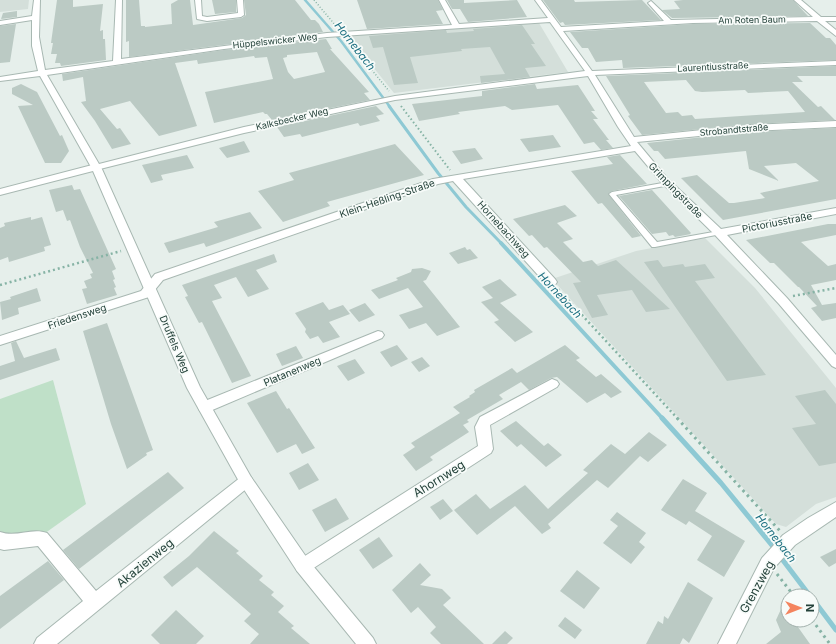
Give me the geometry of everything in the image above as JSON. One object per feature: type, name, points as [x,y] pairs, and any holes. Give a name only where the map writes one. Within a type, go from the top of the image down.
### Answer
[{"type":"street","name":"Druffels Weg","points":[[37,0],[35,18],[37,60],[42,73],[96,167],[194,388],[246,481],[303,566],[367,644]]},
{"type":"street","points":[[117,62],[119,0]]},
{"type":"street","points":[[198,0],[200,18],[206,20],[241,15],[242,11],[240,0]]},
{"type":"street","points":[[442,0],[456,26]]},
{"type":"street","name":"Grimpingstraße","points":[[538,0],[557,29],[590,73],[622,128],[634,144],[668,184],[719,233],[780,298],[836,363]]},
{"type":"street","points":[[797,0],[836,34]]},
{"type":"street","points":[[651,3],[669,22]]},
{"type":"street","points":[[0,22],[35,18]]},
{"type":"street","name":"Am Roten Baum","points":[[557,29],[669,22],[836,19]]},
{"type":"street","name":"Hüppelswicker Weg","points":[[0,79],[117,62],[327,35],[551,20]]},
{"type":"street","name":"Laurentiusstraße","points":[[590,73],[836,63]]},
{"type":"street","name":"Kalksbecker Weg","points":[[0,192],[244,130],[378,101],[590,73]]},
{"type":"street","name":"Strobandtstraße","points":[[634,144],[751,128],[836,124]]},
{"type":"street","name":"Klein-Heßling-Straße","points":[[150,286],[159,277],[436,181],[634,144]]},
{"type":"street","name":"Hornebachweg","points":[[456,177],[551,282]]},
{"type":"street","name":"Pictoriusstraße","points":[[719,233],[836,211]]},
{"type":"street","name":"Friedensweg","points":[[0,340],[145,294],[150,286]]},
{"type":"street","name":"Platanenweg","points":[[205,408],[378,335]]},
{"type":"street","name":"Ahornweg","points":[[303,566],[486,449],[482,427],[485,421],[552,384]]},
{"type":"street","name":"Akazienweg","points":[[43,644],[96,603],[246,481]]},
{"type":"street","name":"Grenzweg","points":[[726,644],[768,563],[789,540],[836,509]]},
{"type":"street","points":[[0,539],[4,543],[41,538],[96,603]]},
{"type":"lane","points":[[668,184],[612,194],[655,246],[719,233]]},
{"type":"path","points":[[315,1],[395,98],[456,177]]},
{"type":"path","points":[[0,285],[124,250]]},
{"type":"path","points":[[551,282],[789,540]]},
{"type":"path","points":[[780,298],[836,288]]},
{"type":"path","points":[[768,563],[788,588]]},
{"type":"path","points":[[818,628],[830,644]]},
{"type":"shaded area","points":[[0,0],[29,0],[28,9],[0,12]]},
{"type":"shaded area","points":[[539,23],[568,72],[394,93],[348,36]]},
{"type":"shaded area","points":[[705,238],[755,288],[836,388],[836,497],[816,504],[786,527],[776,524],[552,279],[636,251]]},
{"type":"green space","points":[[53,380],[86,504],[41,536],[0,537],[0,399]]},
{"type":"building","points":[[57,0],[73,0],[73,7],[103,4],[100,31],[103,30],[103,39],[105,39],[106,60],[61,66],[60,63],[55,63],[57,54],[51,54],[53,43],[51,43]]},
{"type":"building","points":[[126,0],[139,0],[141,26],[145,27],[172,24],[171,4],[178,0],[190,0],[193,25],[242,18],[246,15],[244,0],[295,0],[311,20],[315,20],[319,24],[323,32],[129,57],[129,41],[126,42]]},
{"type":"building","points":[[212,0],[236,0],[236,12],[215,14]]},
{"type":"building","points":[[357,0],[438,0],[443,10],[436,11],[443,24],[367,29]]},
{"type":"building","points":[[447,0],[464,0],[464,3],[517,0],[527,17],[468,22],[460,9],[452,9]]},
{"type":"building","points":[[543,0],[574,0],[575,2],[642,0],[661,20],[565,25],[563,22],[560,23]]},
{"type":"building","points":[[793,0],[808,16],[672,18],[662,10],[680,9],[674,1]]},
{"type":"building","points":[[17,11],[17,17],[1,19],[3,13]]},
{"type":"building","points":[[810,23],[826,38],[830,38],[836,45],[836,60],[623,68],[622,60],[596,62],[588,48],[582,48],[570,32],[693,24]]},
{"type":"building","points":[[16,24],[10,62],[0,63],[0,26]]},
{"type":"building","points":[[522,25],[535,44],[531,44],[546,66],[525,68],[530,77],[481,83],[480,76],[505,74],[490,47],[461,49],[462,51],[410,57],[418,83],[394,85],[383,47],[373,48],[369,36],[446,30],[447,33],[474,31],[473,29]]},
{"type":"building","points":[[326,39],[332,49],[330,49],[369,92],[364,93],[370,100],[272,120],[263,112],[214,123],[205,92],[273,79],[267,57],[255,58],[254,56],[198,64],[197,60],[175,63],[197,126],[159,136],[130,101],[100,109],[117,129],[120,128],[131,144],[112,149],[95,121],[81,102],[86,101],[83,77],[63,81],[62,74],[224,50]],"holes":[[[317,52],[325,72],[294,79],[288,72],[283,58],[287,57],[287,55]]]},
{"type":"building","points":[[836,66],[836,76],[797,76],[803,82],[792,82],[818,107],[821,106],[835,120],[751,124],[642,135],[628,116],[630,115],[606,76]],"holes":[[[686,80],[695,91],[745,90],[748,93],[788,91],[805,112],[695,119],[692,115],[682,116],[678,112],[666,113],[644,82]]]},
{"type":"building","points":[[21,84],[37,92],[60,136],[62,135],[69,151],[61,163],[45,163],[18,106],[33,105],[12,94],[12,88]]},
{"type":"building","points":[[535,84],[537,89],[578,85],[595,111],[591,111],[598,119],[593,119],[609,140],[606,140],[613,148],[601,150],[594,142],[584,144],[558,105],[512,110],[505,106],[458,112],[460,114],[419,121],[412,104],[482,96],[482,91]]},
{"type":"building","points":[[376,106],[384,114],[376,116],[380,121],[360,126],[358,123],[302,137],[300,134],[284,137],[277,127]]},
{"type":"building","points":[[836,128],[836,199],[723,220],[681,178],[697,175],[729,203],[765,198],[760,193],[819,181],[796,163],[764,166],[779,181],[749,169],[746,151],[665,159],[658,151],[654,151],[647,143],[751,132]]},
{"type":"building","points":[[553,135],[561,147],[529,152],[520,139]]},
{"type":"building","points":[[244,141],[250,152],[227,158],[219,148]]},
{"type":"building","points":[[395,144],[424,175],[327,202],[330,206],[283,222],[258,191],[294,180],[289,173]]},
{"type":"building","points":[[475,148],[483,159],[461,164],[452,151]]},
{"type":"building","points":[[187,155],[194,168],[161,175],[163,180],[151,183],[142,165]]},
{"type":"building","points":[[620,155],[647,184],[612,191],[608,194],[641,236],[632,238],[602,203],[598,204],[571,171],[613,164],[607,157]]},
{"type":"building","points":[[72,185],[74,190],[80,189],[116,269],[112,271],[115,279],[113,280],[116,287],[114,288],[117,295],[87,304],[82,289],[87,288],[84,281],[92,278],[90,274],[93,273],[80,247],[70,220],[67,221],[63,210],[56,212],[49,190]]},
{"type":"building","points":[[652,190],[691,234],[675,237],[673,235],[669,236],[666,232],[652,234],[619,196]]},
{"type":"building","points":[[565,205],[577,216],[557,223],[573,239],[563,242],[583,262],[592,260],[598,266],[616,260],[670,309],[646,312],[632,290],[597,295],[608,315],[592,318],[573,283],[581,282],[547,247],[544,248],[532,235],[529,236],[513,219]]},
{"type":"building","points":[[250,212],[262,228],[206,247],[204,243],[169,253],[164,243],[218,227],[214,222]]},
{"type":"building","points":[[31,217],[31,220],[42,217],[51,245],[44,247],[45,251],[9,262],[8,257],[0,260],[0,228],[5,226],[4,223]]},
{"type":"building","points":[[828,224],[836,224],[836,235],[801,242],[828,266],[836,264],[836,280],[811,285],[822,305],[836,303],[836,318],[822,321],[811,308],[817,306],[774,263],[770,263],[746,240]]},
{"type":"building","points":[[465,247],[467,250],[470,249],[478,258],[458,264],[449,253]]},
{"type":"building","points":[[274,254],[277,262],[256,270],[269,289],[248,297],[236,277],[214,285],[222,298],[212,301],[251,376],[232,383],[202,322],[199,323],[185,297],[188,296],[182,285]]},
{"type":"building","points":[[658,260],[663,267],[683,264],[685,267],[705,264],[715,278],[695,281],[766,375],[727,381],[644,262]]},
{"type":"building","points":[[422,268],[431,271],[426,280],[423,281],[460,327],[437,336],[426,323],[409,329],[399,315],[423,307],[408,288],[379,299],[371,290],[398,280],[396,278],[411,272],[412,269]]},
{"type":"building","points":[[500,279],[517,295],[500,303],[533,332],[515,342],[494,322],[499,320],[481,302],[493,298],[482,287]]},
{"type":"building","points":[[37,288],[41,301],[18,308],[19,314],[2,320],[0,302]]},
{"type":"building","points":[[323,302],[329,310],[343,305],[350,314],[329,322],[340,337],[323,343],[318,336],[310,339],[305,332],[306,329],[295,313]]},
{"type":"building","points":[[365,303],[375,315],[359,322],[349,310]]},
{"type":"building","points":[[107,323],[153,450],[146,453],[147,455],[127,469],[111,424],[83,331]]},
{"type":"building","points":[[16,341],[24,358],[56,348],[60,360],[0,380],[0,366],[15,361],[11,343]]},
{"type":"building","points":[[397,345],[408,359],[391,367],[380,352]]},
{"type":"building","points":[[565,345],[580,358],[576,360],[596,377],[601,374],[622,392],[611,398],[605,393],[587,403],[557,377],[551,378],[529,390],[521,382],[499,395],[503,399],[467,420],[469,422],[463,425],[469,432],[430,457],[433,460],[416,471],[403,455],[415,447],[411,443],[460,413],[453,407],[470,397],[469,396],[475,392],[474,390],[512,368],[517,373]]},
{"type":"building","points":[[296,346],[303,358],[282,366],[276,354]]},
{"type":"building","points":[[422,357],[430,366],[419,372],[411,362]]},
{"type":"building","points":[[355,359],[365,373],[348,381],[337,366]]},
{"type":"building","points":[[825,390],[836,404],[836,463],[819,466],[792,428],[816,424],[795,396]]},
{"type":"building","points":[[276,391],[315,448],[302,454],[296,444],[277,453],[247,403]]},
{"type":"building","points":[[516,421],[544,446],[548,443],[562,455],[546,467],[521,444],[517,447],[500,431]]},
{"type":"building","points":[[649,432],[667,445],[648,462],[640,456],[608,488],[597,480],[548,524],[551,528],[542,534],[515,506],[477,535],[454,510],[476,494],[490,509],[525,485],[548,509],[588,473],[583,470],[611,444],[625,454]]},
{"type":"building","points":[[308,463],[319,480],[299,490],[289,473]]},
{"type":"building","points":[[168,472],[184,488],[79,569],[63,550]]},
{"type":"building","points":[[683,479],[707,493],[695,511],[745,541],[724,577],[697,560],[712,536],[689,521],[686,525],[661,510]]},
{"type":"building","points":[[336,498],[349,519],[325,532],[312,510]]},
{"type":"building","points":[[443,499],[453,511],[440,520],[430,507]]},
{"type":"building","points":[[617,512],[646,533],[639,542],[645,547],[631,564],[603,543],[618,526],[610,520]]},
{"type":"building","points":[[214,531],[239,551],[236,553],[263,576],[259,580],[274,592],[271,595],[284,606],[278,612],[294,626],[291,628],[310,644],[250,644],[259,634],[244,621],[251,614],[197,567],[172,587],[163,577],[189,556]]},
{"type":"building","points":[[379,537],[393,556],[373,569],[359,550]]},
{"type":"building","points":[[836,549],[836,563],[829,567],[820,557]]},
{"type":"building","points":[[48,561],[64,580],[0,629],[0,596]]},
{"type":"building","points":[[420,563],[431,575],[420,585],[442,589],[451,598],[443,605],[484,644],[441,644],[430,633],[436,627],[418,607],[411,613],[392,590]]},
{"type":"building","points":[[577,570],[600,588],[584,609],[560,591]]},
{"type":"building","points":[[688,582],[713,598],[689,643],[683,638],[680,644],[646,644],[658,621],[663,624],[664,616],[668,619]]},
{"type":"building","points":[[176,610],[204,636],[196,644],[160,644],[151,635]]},
{"type":"building","points":[[780,611],[780,628],[799,628],[810,644],[766,644],[781,632],[776,620]]},
{"type":"building","points":[[565,617],[582,630],[575,639],[558,626]]},
{"type":"building","points":[[505,631],[513,638],[507,644],[492,644]]},
{"type":"waterway","name":"Hornebach","points":[[305,0],[341,41],[390,107]]},
{"type":"waterway","name":"Hornebach","points":[[389,106],[438,173],[466,207],[502,244]]},
{"type":"waterway","name":"Hornebach","points":[[501,243],[663,419]]},
{"type":"waterway","name":"Hornebach","points":[[662,418],[721,483],[775,549]]},
{"type":"waterway","name":"Hornebach","points":[[779,555],[804,588]]},
{"type":"waterway","name":"Hornebach","points":[[820,609],[836,630]]}]
